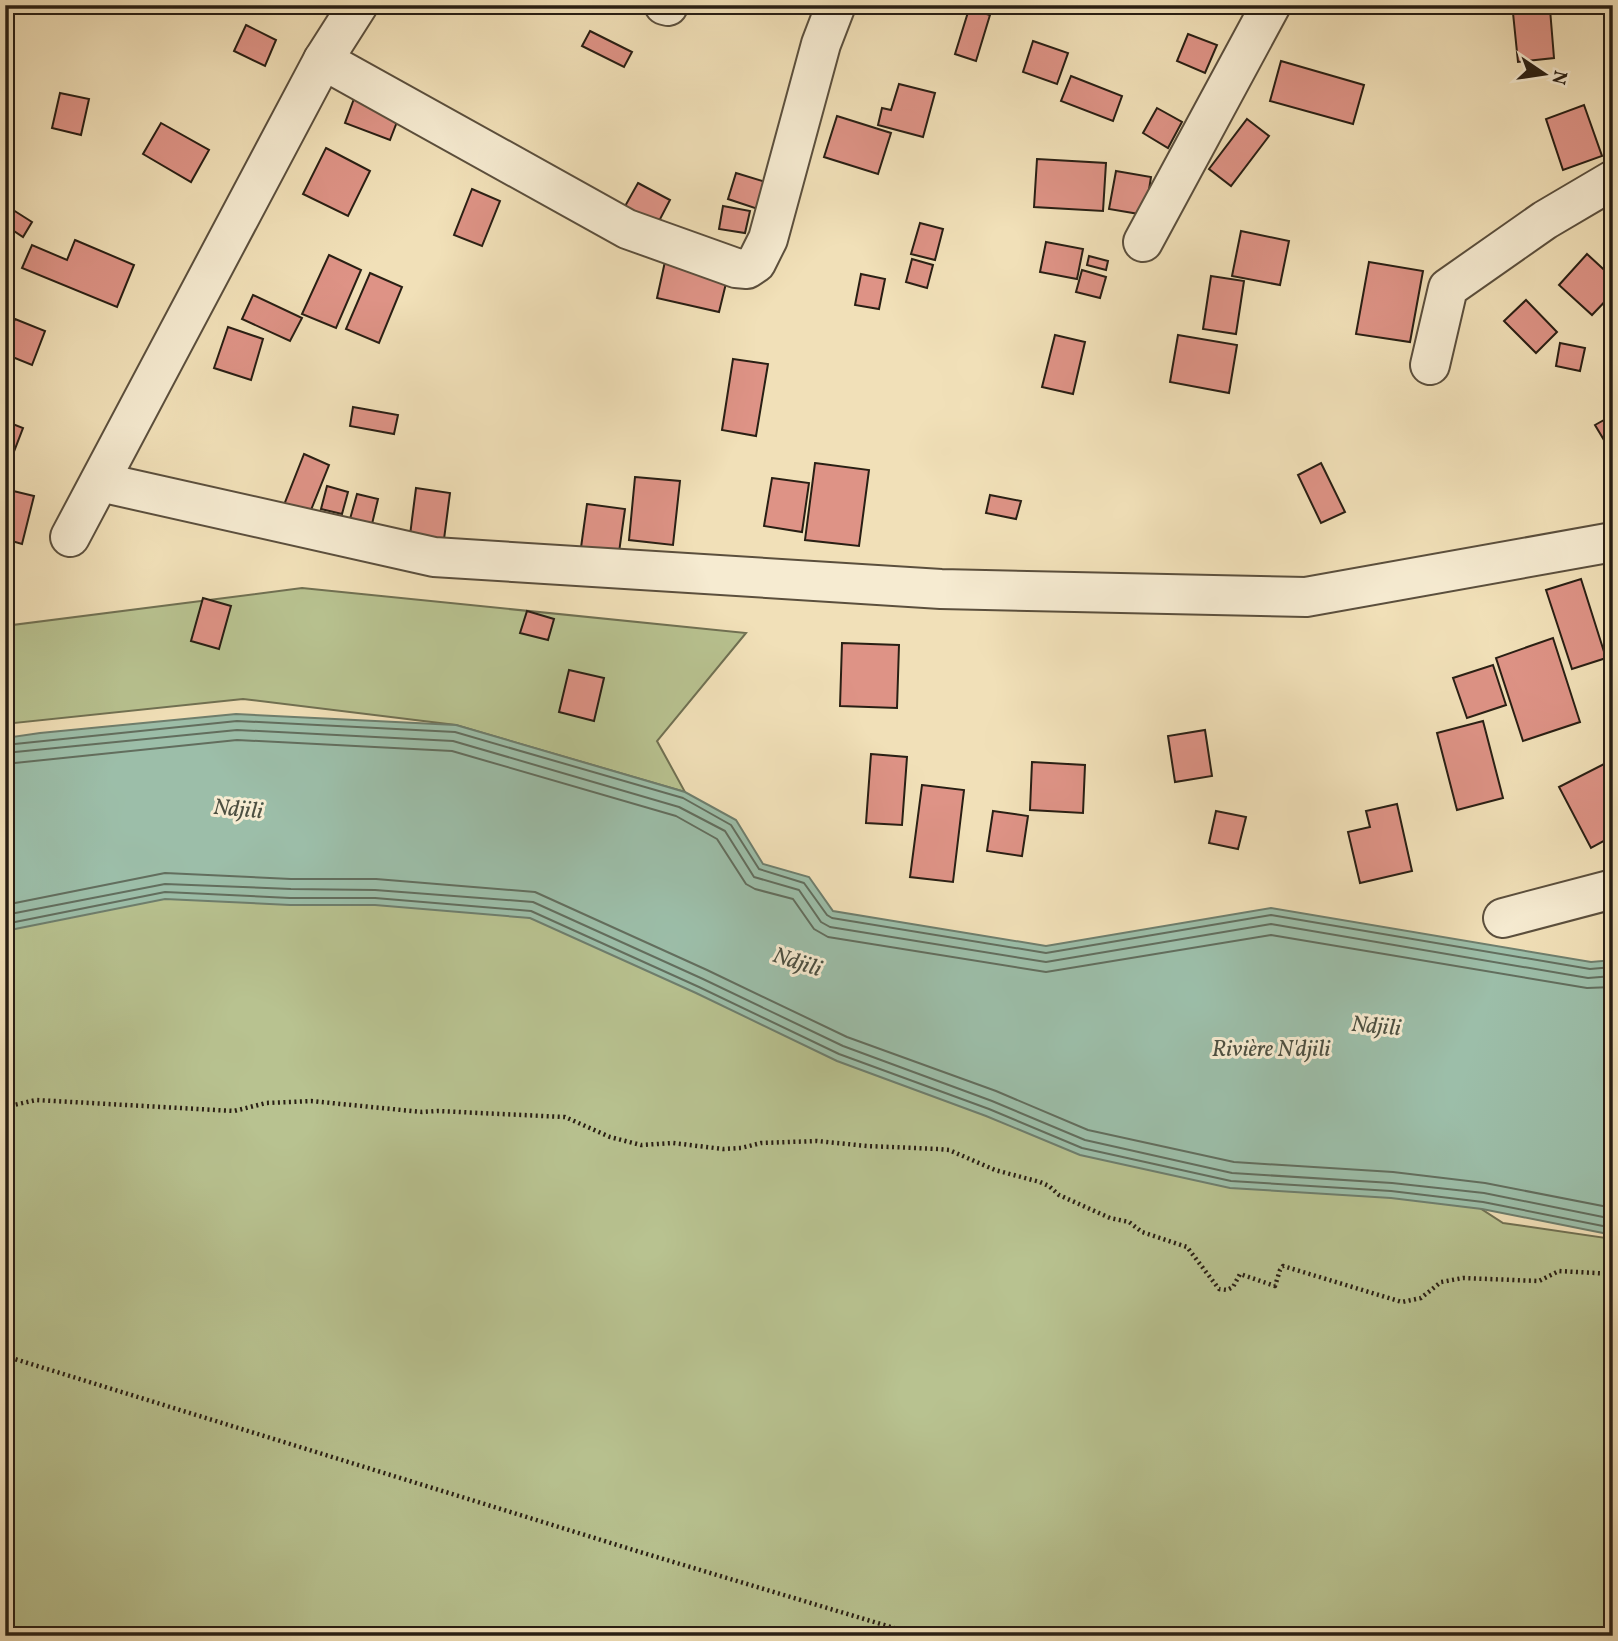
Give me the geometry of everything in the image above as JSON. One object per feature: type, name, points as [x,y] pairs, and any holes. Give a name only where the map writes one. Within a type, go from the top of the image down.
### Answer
[{"type":"street","points":[[69,537],[323,60],[358,5]]},
{"type":"street","points":[[323,60],[627,229],[747,270],[756,264],[768,239],[821,44],[836,5]]},
{"type":"street","points":[[1143,242],[1271,5]]},
{"type":"street","points":[[1430,365],[1448,288],[1545,220],[1613,180]]},
{"type":"street","points":[[100,482],[434,557],[942,589],[1307,597],[1613,542]]},
{"type":"street","points":[[1503,918],[1613,889]]},
{"type":"path","points":[[5,1107],[36,1100],[234,1111],[266,1103],[311,1101],[422,1112],[565,1117],[610,1137],[641,1145],[673,1143],[723,1149],[761,1143],[817,1141],[949,1150],[995,1170],[1040,1182],[1059,1195],[1110,1218],[1129,1222],[1142,1232],[1187,1247],[1214,1284],[1222,1290],[1233,1287],[1240,1274],[1275,1286],[1283,1266],[1402,1302],[1421,1298],[1441,1282],[1463,1278],[1539,1281],[1559,1271],[1613,1274]]},
{"type":"path","points":[[5,1356],[921,1636]]},
{"type":"shaded area","points":[[302,588],[746,633],[657,741],[685,792],[456,725],[243,699],[5,724],[5,626]]},
{"type":"shaded area","points":[[210,880],[420,886],[1435,1179],[1503,1223],[1613,1239],[1613,1636],[5,1636],[5,921]]},
{"type":"water","name":"Rivière N'djili","points":[[236,714],[456,725],[685,792],[736,820],[763,864],[809,877],[833,911],[1046,946],[1271,908],[1591,962],[1613,960],[1613,1235],[1482,1209],[1391,1198],[1230,1188],[1080,1155],[986,1116],[837,1061],[696,993],[530,918],[375,905],[290,905],[165,899],[5,931],[5,738]]},
{"type":"building","points":[[969,9],[990,15],[976,61],[955,54]]},
{"type":"building","points":[[1550,9],[1554,58],[1518,62],[1513,13]]},
{"type":"building","points":[[246,25],[276,40],[265,66],[234,51]]},
{"type":"building","points":[[590,31],[632,52],[624,67],[582,46]]},
{"type":"building","points":[[1188,34],[1217,45],[1205,73],[1177,61]]},
{"type":"building","points":[[1033,41],[1068,53],[1057,84],[1023,72]]},
{"type":"building","points":[[1281,61],[1364,85],[1353,124],[1270,101]]},
{"type":"building","points":[[1071,76],[1122,96],[1113,121],[1061,101]]},
{"type":"building","points":[[899,84],[935,93],[923,137],[878,125],[882,108],[891,110]]},
{"type":"building","points":[[60,93],[89,99],[81,135],[52,128]]},
{"type":"building","points":[[355,96],[400,114],[390,140],[345,123]]},
{"type":"building","points":[[1584,105],[1602,156],[1563,170],[1546,119]]},
{"type":"building","points":[[1157,108],[1182,122],[1168,148],[1143,133]]},
{"type":"building","points":[[837,116],[891,133],[878,174],[824,157]]},
{"type":"building","points":[[1247,119],[1269,136],[1231,186],[1209,169]]},
{"type":"building","points":[[161,123],[209,150],[191,182],[143,154]]},
{"type":"building","points":[[326,148],[370,171],[348,216],[303,194]]},
{"type":"building","points":[[1037,159],[1106,163],[1103,211],[1034,207]]},
{"type":"building","points":[[1116,171],[1151,177],[1145,215],[1109,209]]},
{"type":"building","points":[[736,173],[772,184],[764,211],[728,199]]},
{"type":"building","points":[[638,183],[670,200],[657,225],[624,208]]},
{"type":"building","points":[[472,189],[500,201],[482,246],[454,235]]},
{"type":"building","points":[[723,206],[750,211],[745,233],[719,229]]},
{"type":"building","points":[[10,208],[32,222],[23,237],[5,225],[5,216]]},
{"type":"building","points":[[920,223],[943,229],[935,260],[911,254]]},
{"type":"building","points":[[1241,231],[1289,241],[1280,285],[1232,276]]},
{"type":"building","points":[[75,240],[134,265],[117,307],[22,268],[32,245],[67,260]]},
{"type":"building","points":[[1046,242],[1083,249],[1077,279],[1040,272]]},
{"type":"building","points":[[1587,254],[1613,278],[1613,293],[1592,315],[1559,285]]},
{"type":"building","points":[[329,255],[361,270],[336,328],[302,314]]},
{"type":"building","points":[[1089,256],[1108,261],[1106,270],[1087,265]]},
{"type":"building","points":[[666,257],[729,271],[719,312],[657,298]]},
{"type":"building","points":[[912,259],[933,265],[927,288],[906,282]]},
{"type":"building","points":[[1369,262],[1423,271],[1410,342],[1356,334]]},
{"type":"building","points":[[1082,270],[1106,277],[1100,298],[1076,292]]},
{"type":"building","points":[[370,273],[402,287],[379,343],[346,329]]},
{"type":"building","points":[[861,274],[885,279],[879,309],[855,305]]},
{"type":"building","points":[[1211,276],[1244,281],[1236,334],[1203,329]]},
{"type":"building","points":[[253,295],[302,318],[290,341],[242,319]]},
{"type":"building","points":[[1526,300],[1557,332],[1536,353],[1504,321]]},
{"type":"building","points":[[15,319],[45,331],[32,365],[5,354],[5,343]]},
{"type":"building","points":[[228,327],[263,339],[251,380],[214,368]]},
{"type":"building","points":[[1055,335],[1085,342],[1073,394],[1042,387]]},
{"type":"building","points":[[1178,335],[1237,345],[1229,393],[1170,382]]},
{"type":"building","points":[[1560,343],[1585,348],[1580,371],[1556,366]]},
{"type":"building","points":[[733,359],[768,364],[756,436],[722,430]]},
{"type":"building","points":[[353,407],[398,415],[394,434],[350,426]]},
{"type":"building","points":[[1613,415],[1613,449],[1610,450],[1595,425]]},
{"type":"building","points":[[5,421],[23,428],[5,475]]},
{"type":"building","points":[[304,454],[329,465],[309,515],[284,505]]},
{"type":"building","points":[[815,463],[869,470],[859,546],[805,540]]},
{"type":"building","points":[[1321,463],[1345,512],[1321,523],[1298,475]]},
{"type":"building","points":[[635,477],[680,481],[673,545],[629,540]]},
{"type":"building","points":[[772,478],[809,483],[802,532],[764,526]]},
{"type":"building","points":[[327,486],[348,492],[342,514],[321,509]]},
{"type":"building","points":[[416,488],[450,493],[443,547],[409,543]]},
{"type":"building","points":[[5,489],[34,496],[22,544],[5,539]]},
{"type":"building","points":[[357,494],[378,499],[372,524],[350,519]]},
{"type":"building","points":[[990,495],[1021,501],[1016,519],[986,513]]},
{"type":"building","points":[[587,504],[625,509],[617,567],[579,562]]},
{"type":"building","points":[[1581,579],[1606,658],[1572,669],[1546,590]]},
{"type":"building","points":[[203,598],[231,606],[219,649],[191,641]]},
{"type":"building","points":[[527,611],[554,619],[548,640],[520,633]]},
{"type":"building","points":[[1553,638],[1580,722],[1523,741],[1496,658]]},
{"type":"building","points":[[842,643],[899,645],[897,708],[840,706]]},
{"type":"building","points":[[1493,665],[1506,705],[1467,718],[1453,678]]},
{"type":"building","points":[[569,670],[604,678],[594,721],[559,712]]},
{"type":"building","points":[[1483,721],[1503,798],[1457,810],[1437,733]]},
{"type":"building","points":[[1205,730],[1212,776],[1175,782],[1168,736]]},
{"type":"building","points":[[871,754],[907,757],[902,825],[866,823]]},
{"type":"building","points":[[1032,762],[1085,765],[1083,813],[1030,810]]},
{"type":"building","points":[[1606,763],[1613,776],[1613,836],[1591,848],[1559,787]]},
{"type":"building","points":[[922,785],[964,790],[953,882],[910,877]]},
{"type":"building","points":[[1397,804],[1412,871],[1360,883],[1348,832],[1370,827],[1366,811]]},
{"type":"building","points":[[993,811],[1028,816],[1022,856],[987,851]]},
{"type":"building","points":[[1216,811],[1246,817],[1238,849],[1209,843]]},
{"type":"water label","name":"Ndjili","points":[[238,810]]},
{"type":"water label","name":"Ndjili","points":[[797,963]]},
{"type":"water label","name":"Ndjili","points":[[1376,1027]]}]
